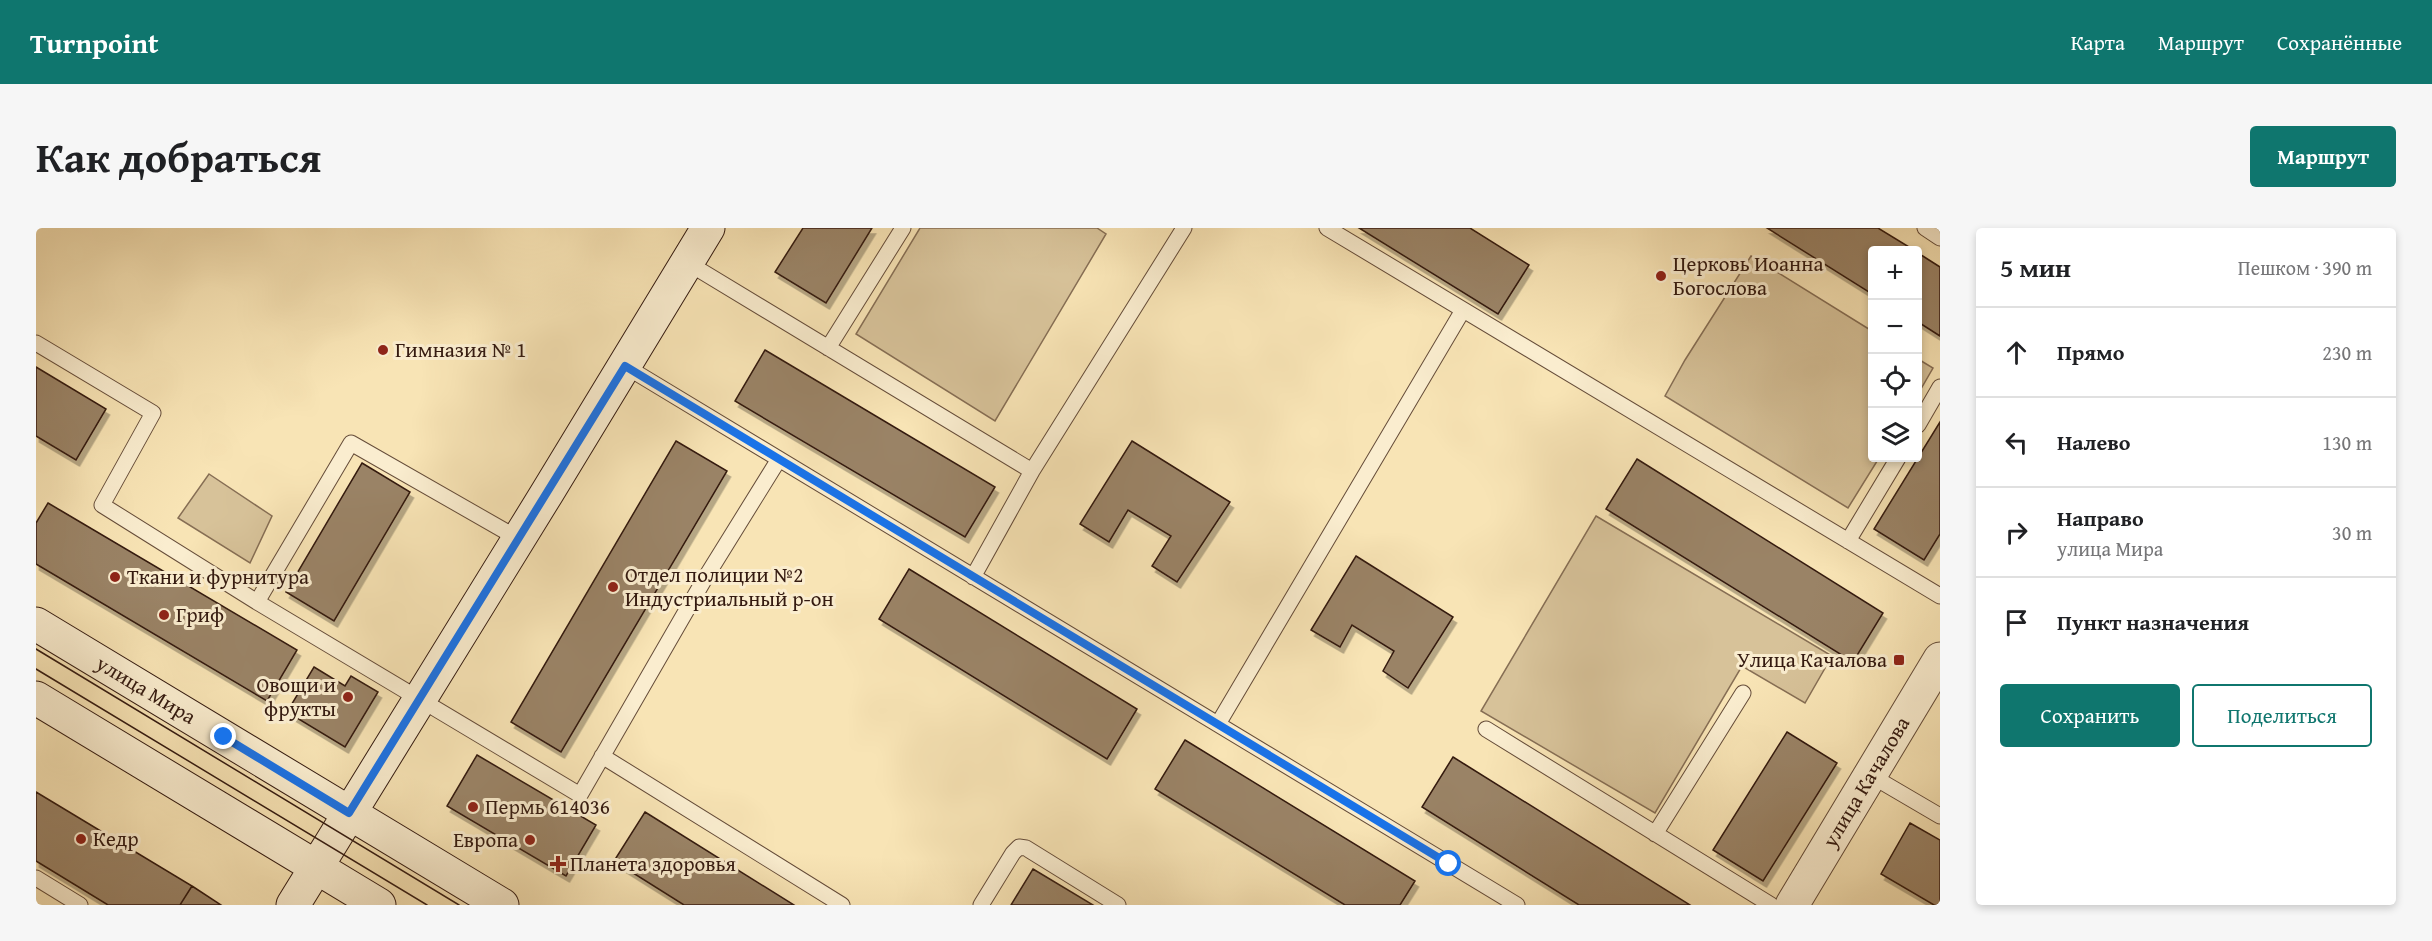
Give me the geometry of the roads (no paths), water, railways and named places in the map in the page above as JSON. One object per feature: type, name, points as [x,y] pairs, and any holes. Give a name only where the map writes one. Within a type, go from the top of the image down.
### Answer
[{"type":"main road","points":[[293,905],[708,228]]},
{"type":"main road","name":"улица Мира","points":[[36,624],[502,905]]},
{"type":"main road","name":"улица Качалова","points":[[1792,905],[1940,659]]},
{"type":"main road","points":[[36,698],[379,905]]},
{"type":"lane","points":[[828,348],[903,228]]},
{"type":"lane","points":[[973,577],[1032,471],[1184,228]]},
{"type":"lane","points":[[1327,228],[1940,596]]},
{"type":"lane","points":[[1925,228],[1940,238]]},
{"type":"lane","points":[[688,263],[1032,471]]},
{"type":"lane","points":[[1218,724],[1463,310]]},
{"type":"lane","points":[[36,344],[153,413],[102,505],[257,602],[580,795],[704,580],[779,459]]},
{"type":"lane","points":[[625,366],[1517,905]]},
{"type":"lane","points":[[1922,417],[1940,387]]},
{"type":"lane","points":[[257,602],[351,443],[519,539]]},
{"type":"lane","points":[[1848,541],[1896,462]]},
{"type":"lane","points":[[1655,834],[1743,693]]},
{"type":"lane","points":[[1486,729],[1771,905]]},
{"type":"lane","points":[[602,756],[842,905]]},
{"type":"lane","points":[[1870,775],[1940,816]]},
{"type":"lane","points":[[981,905],[1019,847],[1026,848],[1118,905]]},
{"type":"lane","points":[[36,878],[80,905]]},
{"type":"tram line","points":[[36,649],[459,905]]},
{"type":"tram line","points":[[36,669],[427,905]]},
{"type":"place","name":"Церковь Иоанна Богослова","points":[[1661,276]]},
{"type":"place","name":"Гимназия № 1","points":[[383,350]]},
{"type":"place","name":"Ткани и фурнитура","points":[[115,577]]},
{"type":"place","name":"Отдел полиции №2 Индустриальный р-он","points":[[613,587]]},
{"type":"place","name":"Гриф","points":[[164,615]]},
{"type":"place","name":"Улица Качалова","points":[[1899,660]]},
{"type":"place","name":"Овощи и фрукты","points":[[348,697]]},
{"type":"place","name":"Пермь 614036","points":[[473,807]]},
{"type":"place","name":"Кедр","points":[[81,839]]},
{"type":"place","name":"Европа","points":[[530,840]]},
{"type":"place","name":"Планета здоровья","points":[[558,864]]}]
